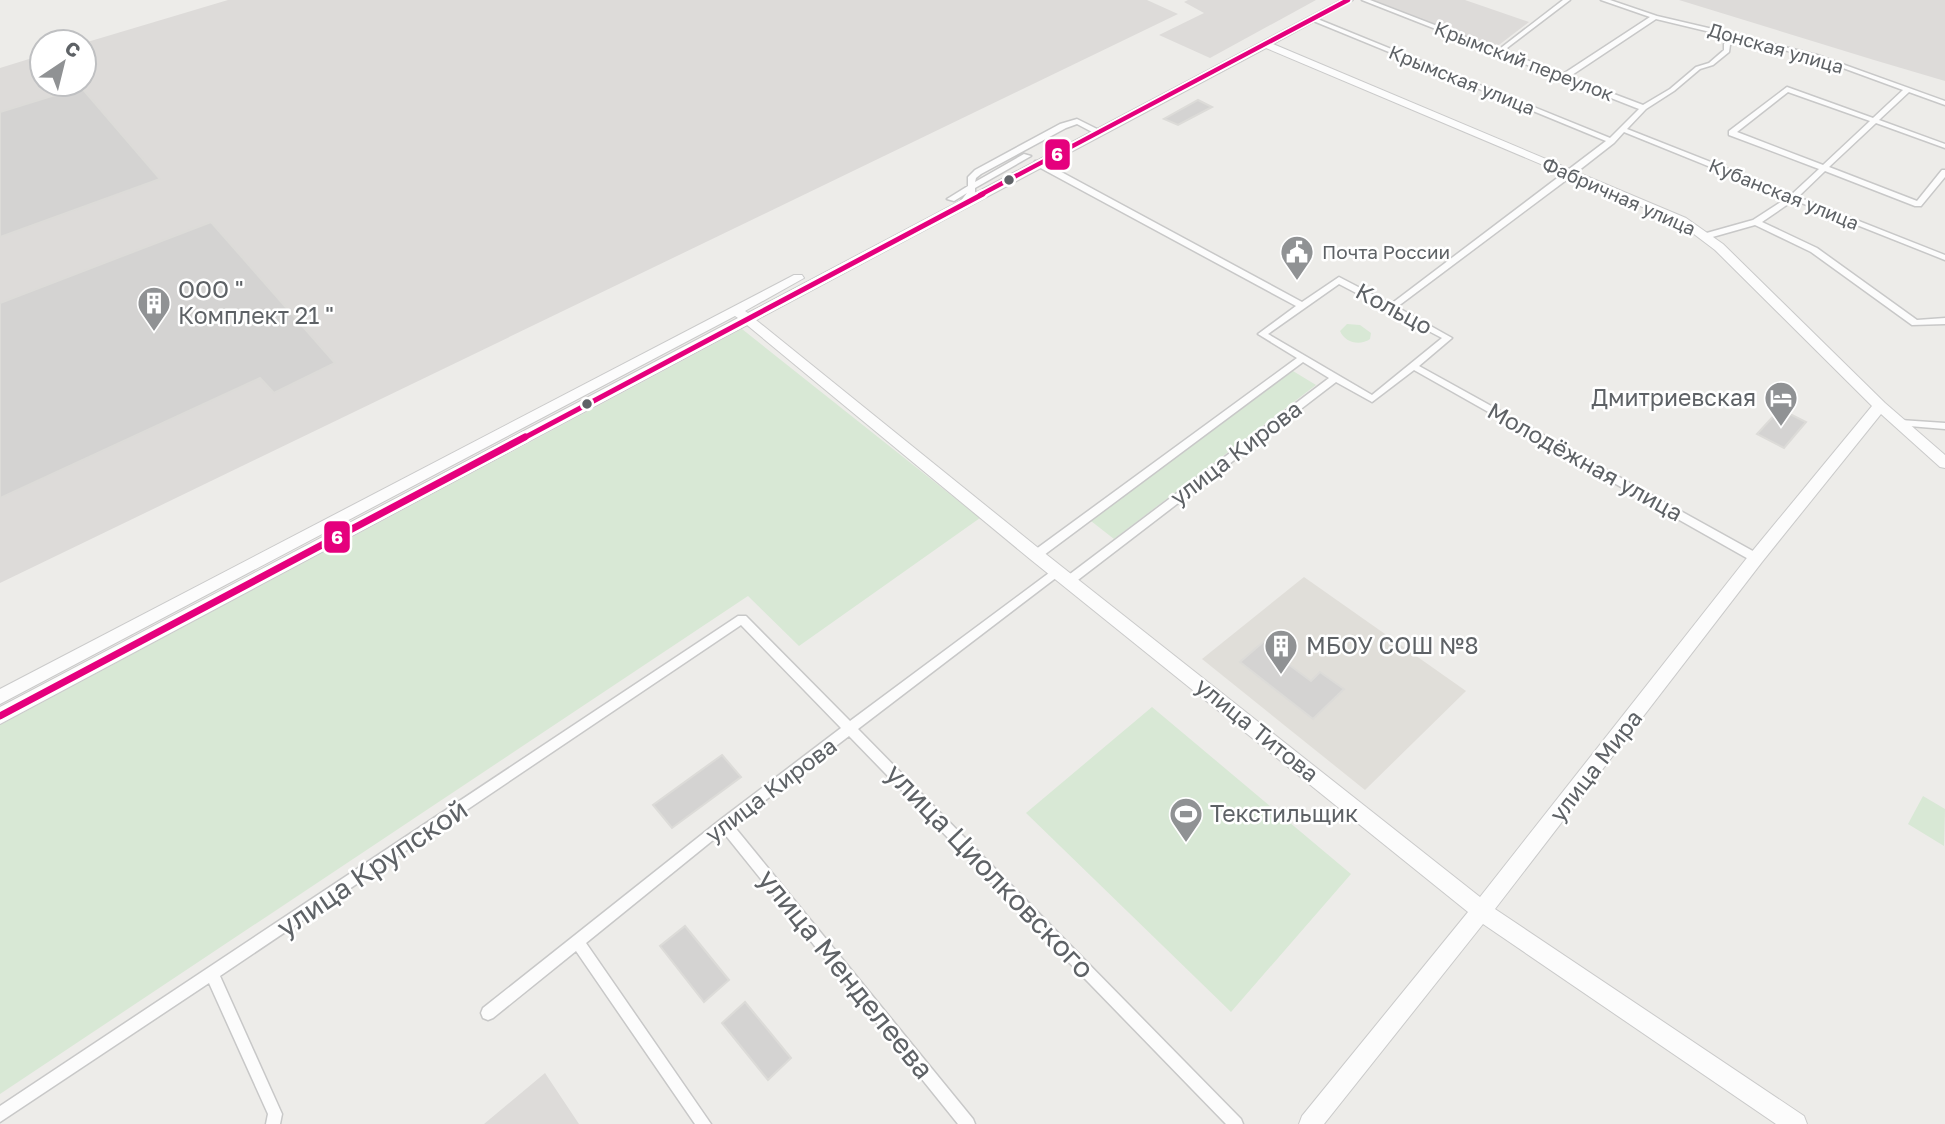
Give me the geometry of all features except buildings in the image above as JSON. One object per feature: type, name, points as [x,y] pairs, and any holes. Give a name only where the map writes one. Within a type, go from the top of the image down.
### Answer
[{"type":"main road","points":[[0,716],[965,195],[990,188],[1348,0]]},
{"type":"main road","name":"Фабричная улица","points":[[1266,44],[1682,220],[1706,236],[1880,406],[1945,463]]},
{"type":"main road","points":[[0,696],[741,314]]},
{"type":"main road","name":"улица Титова","points":[[741,314],[1036,555],[1481,910],[1796,1124]]},
{"type":"main road","name":"улица Мира","points":[[1310,1124],[1756,558],[1880,406]]},
{"type":"street","name":"Крымский переулок","points":[[1365,0],[1644,108]]},
{"type":"street","points":[[1508,55],[1504,48],[1567,0]]},
{"type":"street","name":"Донская улица","points":[[1604,0],[1655,17],[1815,56],[1945,103]]},
{"type":"street","points":[[1564,77],[1655,17]]},
{"type":"street","name":"Крымская улица","points":[[1313,19],[1611,141]]},
{"type":"street","points":[[1391,308],[1611,141],[1644,108],[1672,90],[1698,68],[1711,64],[1727,51],[1727,44],[1737,35]]},
{"type":"street","points":[[1945,146],[1787,89],[1732,133],[1918,204],[1945,172]]},
{"type":"street","points":[[1706,236],[1756,222],[1792,198],[1908,89]]},
{"type":"street","points":[[965,195],[972,177],[978,172],[1077,121],[1097,131]]},
{"type":"street","name":"Кубанская улица","points":[[1622,130],[1945,258]]},
{"type":"street","points":[[965,195],[1027,156]]},
{"type":"street","points":[[1038,163],[1301,306]]},
{"type":"street","points":[[1756,222],[1814,250],[1915,323],[1945,320]]},
{"type":"street","name":"Кольцо","points":[[1339,280],[1391,308],[1448,338],[1372,399],[1262,334],[1339,280]]},
{"type":"street","name":"улица Кирова","points":[[1036,555],[1303,358]]},
{"type":"street","name":"Молодёжная улица","points":[[1413,366],[1756,558]]},
{"type":"street","name":"улица Кирова","points":[[488,1013],[724,824],[1336,377]]},
{"type":"street","points":[[1900,423],[1945,426]]},
{"type":"street","name":"улица Циолковского","points":[[742,619],[1237,1124]]},
{"type":"street","name":"улица Крупской","points":[[0,1115],[742,619]]},
{"type":"street","name":"улица Менделеева","points":[[724,824],[968,1124]]},
{"type":"street","points":[[578,942],[704,1124]]},
{"type":"street","points":[[212,975],[275,1114],[273,1124]]},
{"type":"shaded area","points":[[228,0],[1147,0],[1178,14],[0,583],[0,68],[28,59],[28,98],[98,98],[98,39]]},
{"type":"shaded area","points":[[1316,0],[1210,58],[1159,35],[1204,13],[1184,2]]},
{"type":"shaded area","points":[[1370,0],[1465,0],[1529,22],[1495,48]]},
{"type":"shaded area","points":[[1679,0],[1945,0],[1945,81],[1874,60]]},
{"type":"shaded area","points":[[1304,577],[1466,691],[1365,790],[1202,659]]},
{"type":"shaded area","points":[[545,1073],[579,1124],[484,1124]]},
{"type":"green space","points":[[1347,324],[1360,325],[1371,333],[1370,339],[1357,343],[1349,341],[1340,331]]},
{"type":"green space","points":[[742,329],[980,518],[799,646],[748,596],[0,1094],[0,725]]},
{"type":"green space","points":[[1293,371],[1316,385],[1114,539],[1091,521]]},
{"type":"green space","name":"Текстильщик","points":[[1152,707],[1351,874],[1231,1012],[1026,813]]},
{"type":"green space","points":[[1923,796],[1945,809],[1944,846],[1908,824]]},
{"type":"transit line","name":"6","points":[[0,716],[1348,0]]},
{"type":"place","name":"Почта России","points":[[1297,282]]},
{"type":"place","name":"ООО \" Комплект 21 \"","points":[[154,333]]},
{"type":"place","name":"Дмитриевская","points":[[1781,428]]},
{"type":"place","name":"МБОУ СОШ №8","points":[[1281,676]]},
{"type":"place","name":"Текстильщик","points":[[1186,844]]}]
